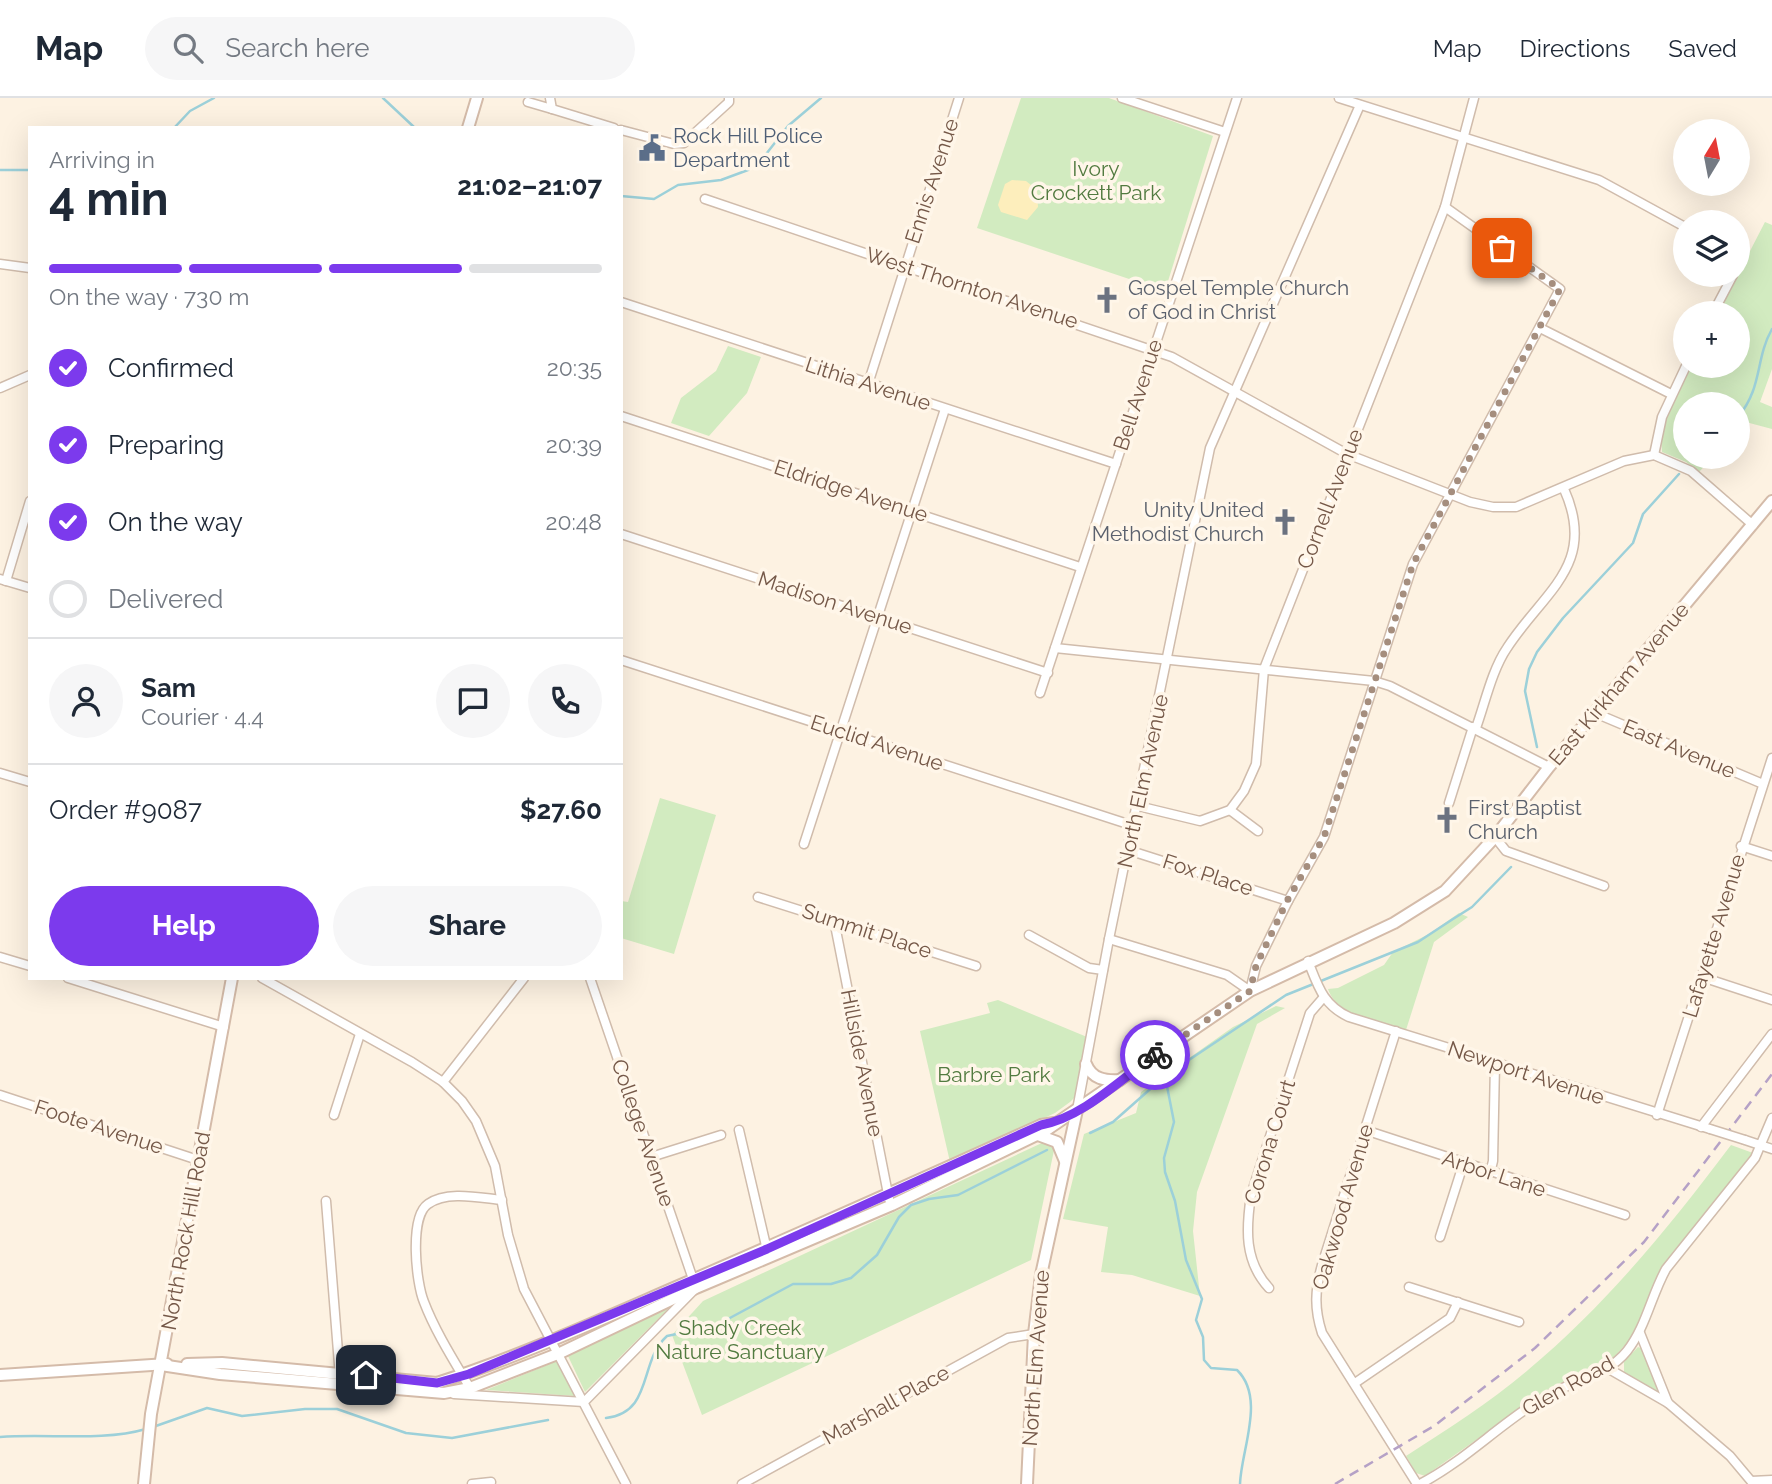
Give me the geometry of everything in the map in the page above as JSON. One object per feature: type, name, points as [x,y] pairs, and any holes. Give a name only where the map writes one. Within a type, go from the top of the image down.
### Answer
[{"type":"street","points":[[469,126],[477,98]]},
{"type":"street","points":[[550,98],[552,109]]},
{"type":"street","points":[[623,131],[674,144],[684,143],[729,102],[729,98]]},
{"type":"street","name":"Ennis Avenue","points":[[868,384],[959,98]]},
{"type":"street","points":[[1122,98],[1225,132]]},
{"type":"street","name":"Bell Avenue","points":[[1040,693],[1237,98]]},
{"type":"street","points":[[1339,98],[1462,139],[1599,180],[1673,220]]},
{"type":"street","name":"Cornell Avenue","points":[[1230,810],[1256,764],[1264,669],[1445,208],[1474,98]]},
{"type":"street","points":[[528,102],[607,126]]},
{"type":"street","name":"North Elm Avenue","points":[[1027,1484],[1034,1334],[1049,1227],[1077,1110],[1109,939],[1210,449],[1360,105]]},
{"type":"street","name":"West Thornton Avenue","points":[[705,200],[1152,349],[1197,368],[1348,454],[1449,495],[1493,507],[1516,507],[1564,489],[1624,461],[1654,455]]},
{"type":"street","points":[[1109,939],[1227,975],[1250,991],[1256,966],[1287,901],[1324,837],[1413,564],[1560,289],[1445,208]]},
{"type":"street","points":[[0,264],[28,268]]},
{"type":"street","name":"Lithia Avenue","points":[[623,303],[1116,464]]},
{"type":"street","points":[[1540,328],[1671,394]]},
{"type":"street","points":[[0,387],[28,376]]},
{"type":"street","points":[[1680,378],[1662,417],[1654,455],[1691,471],[1753,525]]},
{"type":"street","points":[[804,844],[945,409]]},
{"type":"street","name":"Eldridge Avenue","points":[[623,417],[1080,567]]},
{"type":"street","points":[[1449,803],[1474,728],[1505,650],[1570,561],[1576,523],[1564,489]]},
{"type":"street","name":"East Kirkham Avenue","points":[[1054,1123],[1250,991],[1308,961],[1394,923],[1445,891],[1495,836],[1549,767],[1772,501]]},
{"type":"street","points":[[28,507],[3,580],[28,587]]},
{"type":"street","name":"Madison Avenue","points":[[623,535],[1048,673]]},
{"type":"street","points":[[1055,648],[1374,681],[1390,686],[1549,767]]},
{"type":"street","name":"Euclid Avenue","points":[[623,661],[1133,826]]},
{"type":"street","name":"East Avenue","points":[[1595,713],[1763,784]]},
{"type":"street","name":"Lafayette Avenue","points":[[1657,1115],[1741,846],[1772,758]]},
{"type":"street","points":[[0,773],[28,781]]},
{"type":"street","points":[[1138,806],[1200,821],[1230,810],[1258,831]]},
{"type":"street","points":[[1495,836],[1506,851],[1604,886]]},
{"type":"street","points":[[1741,846],[1772,856]]},
{"type":"street","name":"Fox Place","points":[[1128,850],[1287,901]]},
{"type":"street","name":"Summit Place","points":[[758,897],[976,966]]},
{"type":"street","name":"Hillside Avenue","points":[[834,920],[890,1199]]},
{"type":"street","points":[[1029,935],[1089,968],[1104,970]]},
{"type":"street","points":[[0,957],[28,965]]},
{"type":"street","points":[[1308,961],[1323,998]]},
{"type":"street","points":[[1702,977],[1772,1000]]},
{"type":"street","points":[[74,980],[224,1027]]},
{"type":"street","name":"North Rock Hill Road","points":[[144,1484],[151,1414],[232,980]]},
{"type":"street","points":[[266,980],[443,1082],[476,1121],[495,1166],[508,1235],[524,1289],[560,1353],[626,1484]]},
{"type":"street","points":[[443,1082],[522,980]]},
{"type":"street","name":"College Avenue","points":[[591,980],[694,1284]]},
{"type":"street","name":"Newport Avenue","points":[[1323,998],[1341,1013],[1657,1115],[1772,1149]]},
{"type":"street","name":"Corona Court","points":[[1269,1288],[1251,1263],[1248,1217],[1251,1195],[1310,1013],[1323,998]]},
{"type":"street","name":"Oakwood Avenue","points":[[1396,1031],[1315,1289],[1315,1311],[1322,1333],[1418,1484]]},
{"type":"street","points":[[334,1115],[360,1034]]},
{"type":"street","points":[[1706,1128],[1772,1034]]},
{"type":"street","points":[[1086,1063],[1091,1073],[1098,1078],[1120,1080]]},
{"type":"street","points":[[1490,1173],[1493,1161],[1495,1063]]},
{"type":"street","name":"Foote Avenue","points":[[0,1095],[198,1160]]},
{"type":"street","name":"Glen Road","points":[[1418,1484],[1518,1413],[1561,1389],[1609,1369],[1640,1333],[1656,1286],[1666,1269],[1762,1146],[1772,1118]]},
{"type":"street","points":[[890,1199],[1041,1125],[1054,1123]]},
{"type":"street","points":[[0,1375],[161,1365],[220,1374],[437,1383],[553,1340],[768,1253],[1038,1135],[1054,1123]]},
{"type":"street","points":[[739,1130],[768,1253]]},
{"type":"street","name":"Arbor Lane","points":[[1365,1130],[1462,1165],[1625,1215]]},
{"type":"street","points":[[651,1157],[721,1135]]},
{"type":"street","points":[[1038,1135],[1057,1142],[1065,1161]]},
{"type":"street","points":[[1440,1237],[1462,1165]]},
{"type":"street","points":[[470,1388],[423,1301],[415,1227],[420,1213],[428,1204],[440,1199],[457,1196],[502,1200]]},
{"type":"street","points":[[326,1201],[340,1378]]},
{"type":"street","points":[[444,1393],[470,1388],[560,1353],[694,1284]]},
{"type":"street","points":[[584,1402],[694,1284]]},
{"type":"street","points":[[1409,1287],[1519,1322]]},
{"type":"street","points":[[1355,1383],[1450,1318],[1458,1302]]},
{"type":"street","points":[[1640,1333],[1668,1403]]},
{"type":"street","name":"Marshall Place","points":[[742,1484],[1008,1338],[1034,1334]]},
{"type":"street","points":[[1609,1369],[1668,1403],[1730,1456],[1751,1482],[1772,1480]]},
{"type":"street","points":[[340,1378],[444,1393],[584,1402]]},
{"type":"street","points":[[472,1483],[491,1482]]},
{"type":"green space","name":"Ivory Crockett Park","points":[[1021,98],[1109,98],[1213,136],[1165,291],[977,228]]},
{"type":"green space","points":[[1765,222],[1772,225],[1772,369],[1760,402],[1772,407],[1772,429],[1750,423],[1750,392],[1678,392],[1684,378],[1750,378],[1750,301],[1724,301],[1731,287],[1750,287],[1750,251]]},
{"type":"green space","points":[[728,346],[761,357],[747,393],[709,436],[671,423],[681,398],[716,371]]},
{"type":"green space","points":[[1673,402],[1673,457],[1662,452],[1661,435]]},
{"type":"green space","points":[[660,798],[716,815],[674,954],[623,939],[623,901],[628,902]]},
{"type":"green space","points":[[1459,913],[1468,917],[1434,942],[1406,1030],[1361,1017],[1340,1006],[1333,998],[1328,989],[1338,988],[1384,965],[1393,952],[1429,934]]},
{"type":"green space","name":"Barbre Park","points":[[998,1000],[1087,1037],[1075,1097],[1055,1113],[950,1162],[920,1031],[990,1013],[987,1003]]},
{"type":"green space","points":[[1276,1006],[1285,1008],[1257,1024],[1197,1192],[1193,1231],[1200,1296],[1132,1275],[1101,1272],[1108,1227],[1063,1219],[1084,1134],[1136,1113],[1141,1092],[1233,1027]]},
{"type":"green space","name":"Shady Creek Nature Sanctuary","points":[[1057,1136],[1031,1260],[702,1415],[672,1335],[703,1301]]},
{"type":"green space","points":[[1731,1145],[1753,1153],[1751,1159],[1660,1270],[1633,1336],[1609,1363],[1530,1402],[1425,1476],[1416,1473],[1406,1456],[1514,1382],[1557,1345],[1636,1264]]},
{"type":"green space","points":[[670,1307],[585,1392],[568,1356]]},
{"type":"green space","points":[[1638,1347],[1643,1349],[1659,1387],[1657,1392],[1624,1372],[1624,1362]]},
{"type":"green space","points":[[557,1361],[575,1396],[486,1390]]},
{"type":"sand","points":[[1012,180],[1026,181],[1037,190],[1038,207],[1027,220],[1001,212],[998,205],[1005,184]]},
{"type":"waterway","points":[[176,126],[190,111],[214,98]]},
{"type":"waterway","points":[[383,98],[413,126]]},
{"type":"waterway","points":[[623,196],[654,199],[678,185],[721,180],[748,170],[763,158],[788,126],[821,98]]},
{"type":"waterway","points":[[0,170],[28,170]]},
{"type":"waterway","points":[[1750,397],[1772,329]]},
{"type":"waterway","points":[[1537,747],[1525,691],[1529,669],[1537,652],[1563,618],[1633,543],[1643,514],[1679,474]]},
{"type":"waterway","points":[[1090,1133],[1113,1122],[1165,1076],[1286,995],[1418,942],[1472,907],[1511,867]]},
{"type":"waterway","points":[[1165,1076],[1174,1122],[1164,1158],[1165,1172],[1175,1201],[1186,1260],[1202,1299],[1196,1320],[1203,1337],[1204,1360],[1211,1368],[1237,1370],[1250,1395],[1250,1425],[1240,1484]]},
{"type":"waterway","points":[[606,1418],[621,1414],[632,1406],[644,1385],[652,1359],[667,1336],[715,1326],[793,1284],[831,1284],[851,1278],[877,1255],[899,1217],[911,1205],[929,1199],[958,1195],[1047,1150]]},
{"type":"waterway","points":[[153,1427],[207,1408],[242,1416],[305,1409],[337,1409],[406,1433],[452,1438],[548,1420]]},
{"type":"waterway","points":[[0,1437],[111,1435],[146,1429]]},
{"type":"railway","points":[[1335,1484],[1434,1426],[1535,1348],[1644,1242],[1772,1074]]},
{"type":"way so far","points":[[1155,1055],[1250,991],[1256,966],[1287,901],[1324,837],[1413,564],[1560,289],[1502,248]]},
{"type":"place","name":"Rock Hill Police Department","points":[[652,148]]},
{"type":"place","name":"Gospel Temple Church of God in Christ","points":[[1107,300]]},
{"type":"place","name":"Unity United Methodist Church","points":[[1285,522]]},
{"type":"place","name":"First Baptist Church","points":[[1447,820]]},
{"type":"route","points":[[366,1375],[437,1383],[469,1374],[557,1339],[767,1249],[1041,1125],[1054,1123],[1155,1055]]}]
